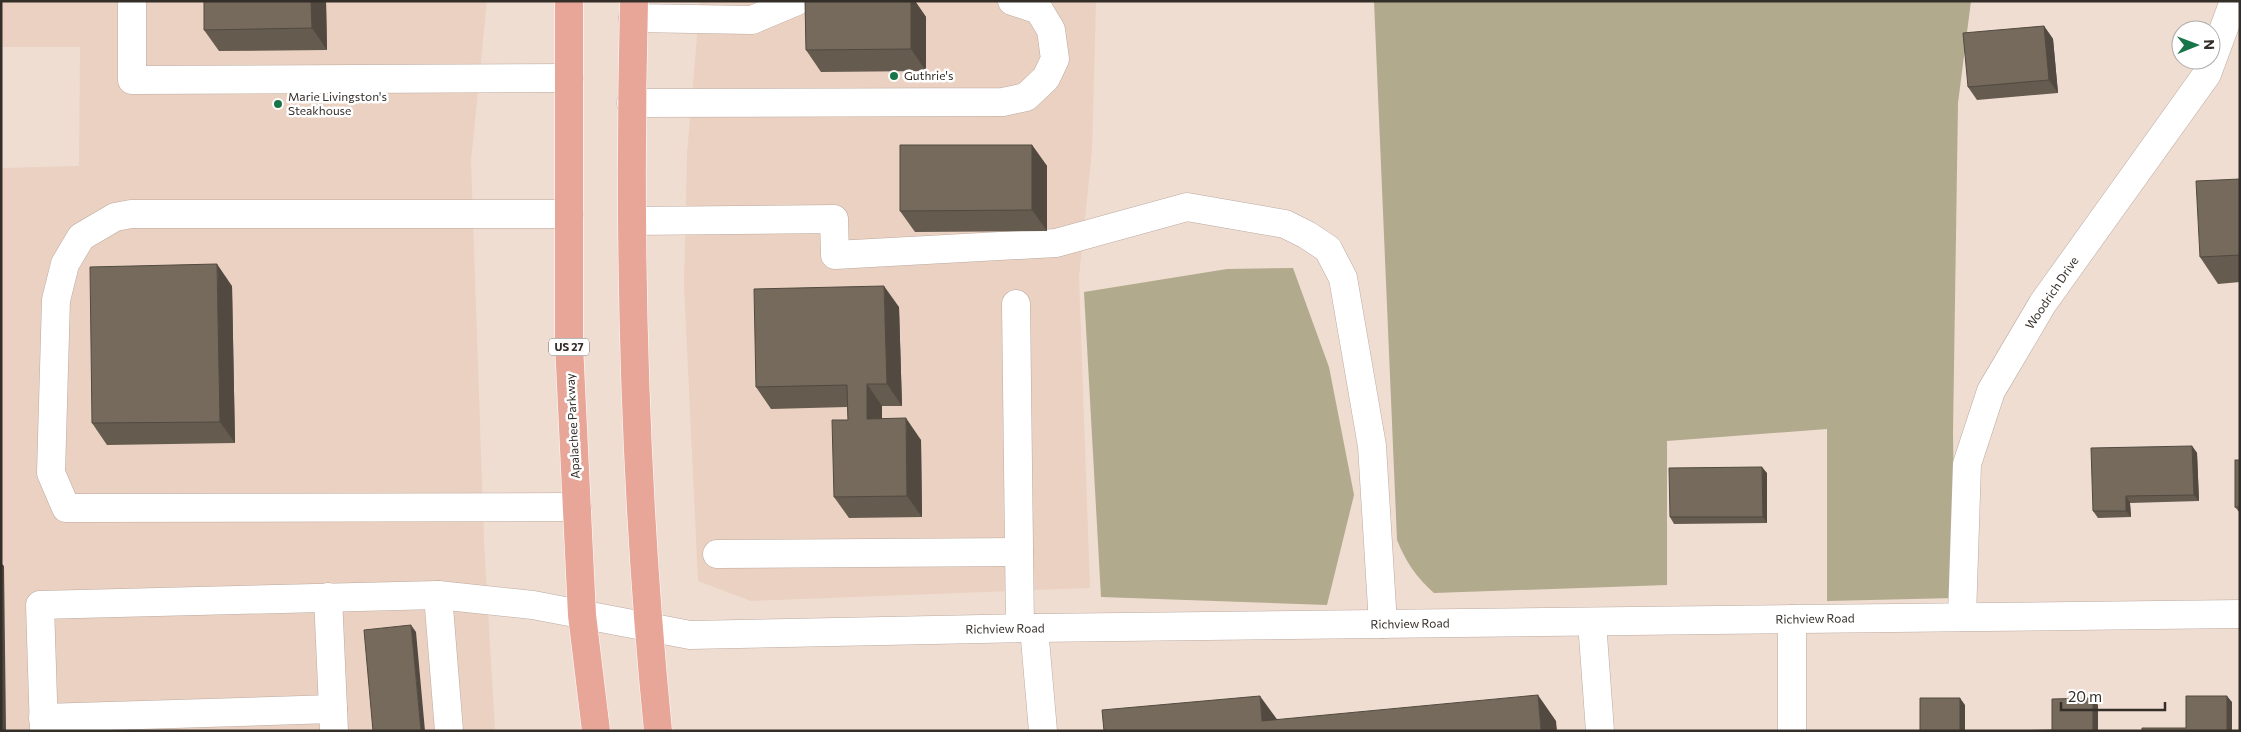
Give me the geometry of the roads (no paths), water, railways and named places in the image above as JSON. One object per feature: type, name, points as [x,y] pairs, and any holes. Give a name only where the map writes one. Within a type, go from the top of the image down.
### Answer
[{"type":"main road","name":"Apalachee Parkway","points":[[568,1],[569,344],[582,614],[596,731]]},
{"type":"main road","points":[[633,9],[631,103],[634,368],[658,731]]},
{"type":"street","points":[[132,1],[132,80],[569,78]]},
{"type":"street","points":[[633,9],[752,20],[797,1]]},
{"type":"street","points":[[631,103],[1003,102],[1026,97],[1046,78],[1055,58],[1051,30],[1040,10],[1012,1]]},
{"type":"street","name":"Woodrich Drive","points":[[1962,617],[1966,464],[1990,392],[2043,302],[2207,74],[2233,16]]},
{"type":"street","points":[[633,221],[834,219],[835,255],[1056,243],[1187,207],[1285,224],[1307,235],[1328,249],[1343,278],[1372,446],[1383,624]]},
{"type":"street","points":[[569,214],[131,214],[115,217],[81,237],[65,264],[56,300],[52,473],[66,508],[577,507]]},
{"type":"street","points":[[1016,304],[1019,552],[1027,628],[1043,731]]},
{"type":"street","points":[[717,554],[1019,552]]},
{"type":"street","points":[[438,595],[449,731]]},
{"type":"street","name":"Richview Road","points":[[43,724],[40,605],[438,595],[533,605],[690,635],[1027,628],[2240,614]]},
{"type":"street","points":[[43,724],[333,720],[328,597]]},
{"type":"street","points":[[1792,619],[1792,731]]},
{"type":"street","points":[[1592,622],[1600,731]]},
{"type":"place","name":"Guthrie's","points":[[894,76]]},
{"type":"place","name":"Marie Livingston's Steakhouse","points":[[278,104]]}]
